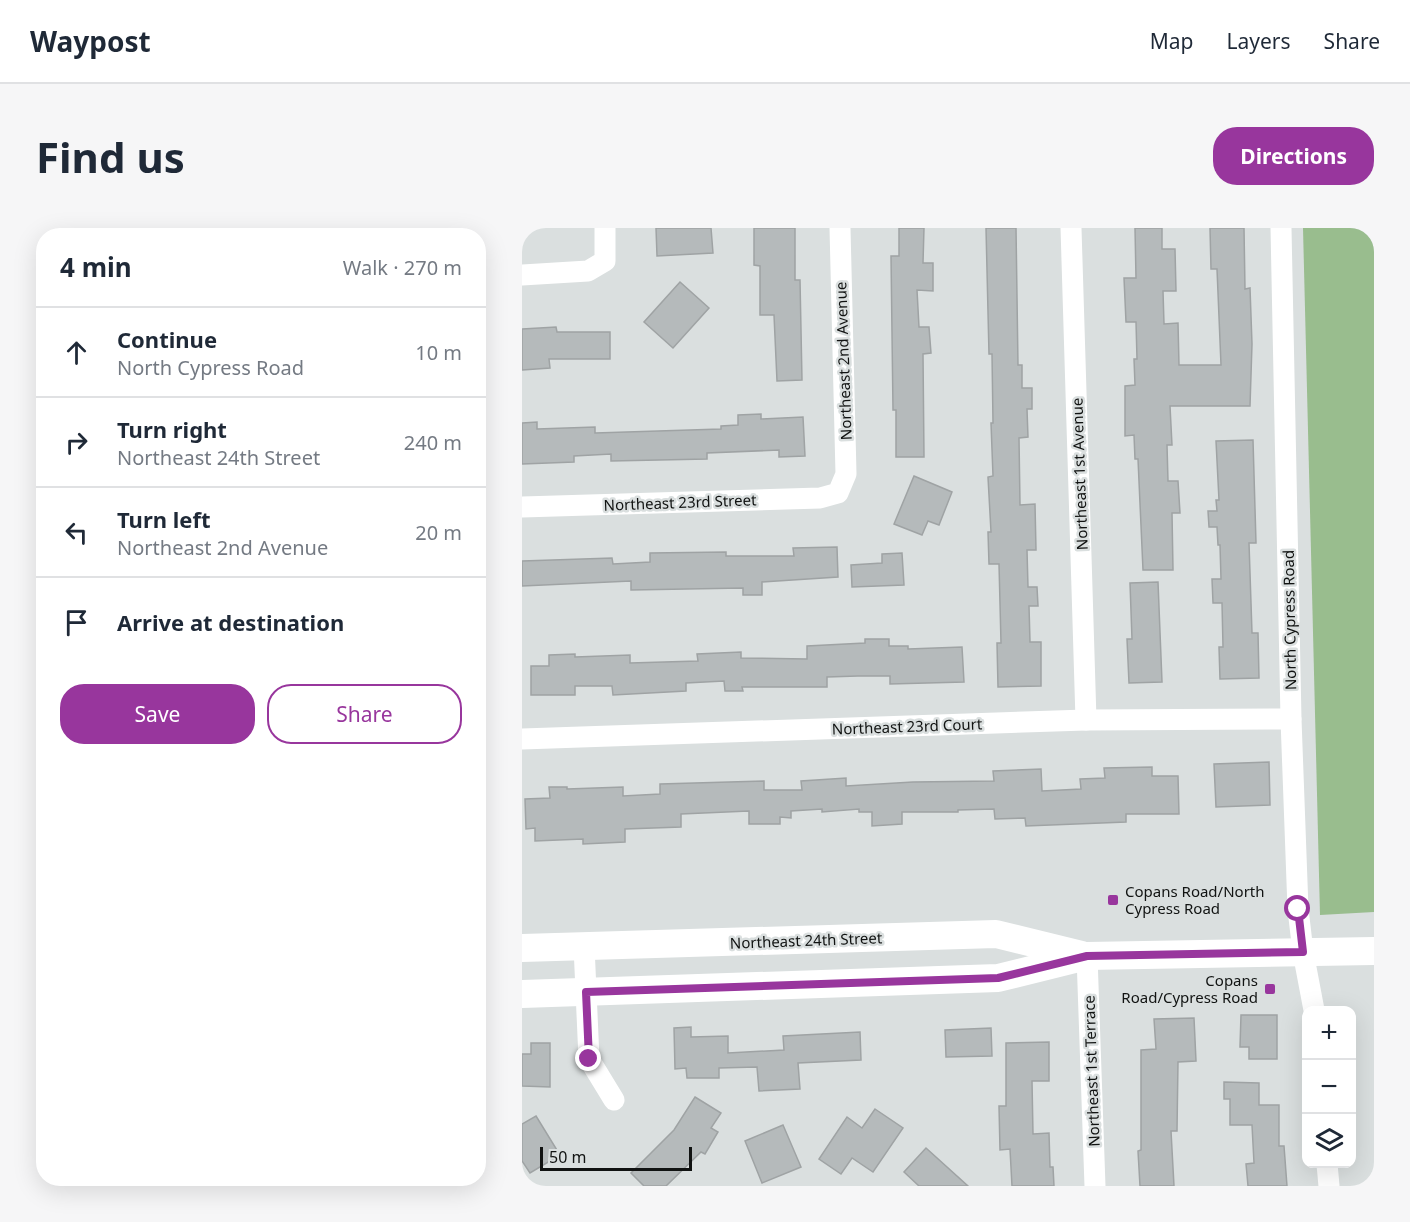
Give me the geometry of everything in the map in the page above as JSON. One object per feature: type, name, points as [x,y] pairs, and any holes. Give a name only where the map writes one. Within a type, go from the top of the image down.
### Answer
[{"type":"main road","name":"Northeast 24th Street","points":[[522,948],[996,934],[1087,956]]},
{"type":"main road","name":"Northeast 24th Street","points":[[522,994],[998,978],[1087,956],[1374,951]]},
{"type":"street","points":[[522,275],[588,271],[605,261],[605,228]]},
{"type":"street","name":"Northeast 2nd Avenue","points":[[838,493],[846,474],[840,228]]},
{"type":"street","name":"Northeast 1st Avenue","points":[[1071,228],[1086,720]]},
{"type":"street","name":"North Cypress Road","points":[[1281,228],[1291,719],[1298,909],[1313,1006]]},
{"type":"street","name":"Northeast 23rd Street","points":[[522,507],[820,498],[838,493]]},
{"type":"street","name":"Northeast 23rd Court","points":[[522,739],[1086,720],[1291,719]]},
{"type":"street","points":[[584,946],[589,1059],[614,1100]]},
{"type":"street","name":"Northeast 1st Terrace","points":[[1087,956],[1095,1186]]},
{"type":"street","points":[[1327,1168],[1329,1186]]},
{"type":"green space","points":[[1303,228],[1374,228],[1374,912],[1320,915]]},
{"type":"building","points":[[656,228],[711,228],[713,253],[657,256]]},
{"type":"building","points":[[754,228],[795,228],[795,280],[800,280],[802,380],[777,381],[774,315],[760,315],[760,266],[754,265]]},
{"type":"building","points":[[899,228],[924,228],[923,263],[933,263],[933,291],[917,290],[919,327],[929,327],[931,353],[923,354],[924,457],[896,457],[896,410],[893,410],[891,256],[899,256]]},
{"type":"building","points":[[986,228],[1016,228],[1018,365],[1022,365],[1022,388],[1032,388],[1032,409],[1027,409],[1028,437],[1019,438],[1020,505],[1035,504],[1036,550],[1027,550],[1028,587],[1037,587],[1038,606],[1029,606],[1030,642],[1041,642],[1041,686],[998,687],[997,643],[1001,643],[999,564],[989,564],[988,532],[991,532],[988,477],[993,476],[991,423],[993,423]]},
{"type":"building","points":[[1135,228],[1162,228],[1162,249],[1175,249],[1176,291],[1163,291],[1164,324],[1178,323],[1179,365],[1221,365],[1217,269],[1211,269],[1210,228],[1244,228],[1245,289],[1250,288],[1252,344],[1250,406],[1170,406],[1172,445],[1167,445],[1168,481],[1178,481],[1180,513],[1172,513],[1173,570],[1143,570],[1138,459],[1135,459],[1134,435],[1125,436],[1125,386],[1135,385],[1134,359],[1137,359],[1136,322],[1126,322],[1124,278],[1136,278]]},
{"type":"building","points":[[680,282],[709,308],[673,348],[644,322]]},
{"type":"building","points":[[556,327],[557,332],[610,332],[610,359],[549,359],[550,368],[522,370],[522,329]]},
{"type":"building","points":[[761,414],[761,419],[803,417],[805,456],[779,457],[779,450],[707,453],[707,459],[611,461],[611,454],[574,456],[574,462],[522,464],[522,423],[537,422],[537,429],[595,427],[595,433],[721,429],[721,426],[738,425],[738,415]]},
{"type":"building","points":[[1253,440],[1256,543],[1249,543],[1252,633],[1258,633],[1259,678],[1220,679],[1219,647],[1223,647],[1222,603],[1213,603],[1212,579],[1221,579],[1220,545],[1218,545],[1217,527],[1209,527],[1208,511],[1217,511],[1216,500],[1219,500],[1216,441]]},
{"type":"building","points":[[914,476],[952,492],[939,525],[928,521],[922,535],[894,524]]},
{"type":"building","points":[[837,547],[838,577],[762,582],[762,595],[743,595],[743,588],[631,590],[631,581],[522,586],[522,561],[612,558],[613,564],[650,562],[650,553],[726,552],[726,556],[794,556],[793,548]]},
{"type":"building","points":[[902,553],[904,585],[852,587],[851,565],[882,563],[882,554]]},
{"type":"building","points":[[1158,582],[1162,682],[1129,683],[1127,639],[1132,639],[1130,583]]},
{"type":"building","points":[[865,639],[889,639],[889,646],[908,646],[908,649],[962,647],[964,682],[890,684],[890,676],[858,676],[827,677],[827,687],[742,687],[743,691],[725,691],[724,681],[686,683],[686,691],[613,695],[612,686],[575,686],[575,695],[531,695],[531,666],[549,666],[549,655],[575,654],[575,657],[630,655],[630,663],[698,661],[697,654],[741,652],[741,658],[807,659],[807,646],[865,643]]},
{"type":"building","points":[[1269,762],[1270,805],[1216,807],[1214,764]]},
{"type":"building","points":[[1152,767],[1152,776],[1178,776],[1179,814],[1126,814],[1126,822],[1026,826],[1025,818],[995,819],[994,809],[958,810],[958,812],[902,812],[902,824],[872,826],[872,812],[859,812],[859,809],[822,812],[822,809],[791,811],[791,818],[780,817],[780,824],[749,824],[749,811],[681,814],[681,827],[625,829],[625,842],[583,844],[583,839],[535,841],[535,828],[526,829],[525,799],[550,798],[549,787],[567,787],[567,789],[623,787],[623,796],[660,794],[660,784],[764,781],[764,790],[802,790],[801,781],[846,778],[846,786],[994,781],[993,771],[1041,769],[1042,791],[1081,789],[1080,779],[1105,778],[1104,768]]},
{"type":"building","points":[[1241,1015],[1277,1015],[1277,1059],[1249,1059],[1249,1047],[1240,1047]]},
{"type":"building","points":[[1194,1018],[1196,1061],[1178,1062],[1177,1131],[1171,1131],[1174,1186],[1140,1186],[1138,1151],[1141,1150],[1141,1050],[1156,1049],[1154,1019]]},
{"type":"building","points":[[691,1027],[691,1037],[728,1036],[728,1053],[784,1050],[783,1036],[860,1032],[861,1060],[798,1063],[800,1089],[759,1091],[757,1067],[719,1068],[719,1078],[687,1078],[686,1068],[675,1069],[674,1028]]},
{"type":"building","points":[[991,1028],[992,1056],[946,1057],[945,1030]]},
{"type":"building","points":[[1049,1042],[1049,1081],[1032,1081],[1033,1134],[1049,1133],[1050,1167],[1053,1167],[1054,1186],[1012,1186],[1010,1149],[1000,1150],[999,1106],[1006,1106],[1006,1043]]},
{"type":"building","points":[[531,1043],[550,1043],[550,1087],[522,1086],[522,1054],[531,1054]]},
{"type":"building","points":[[1224,1082],[1259,1083],[1259,1105],[1279,1105],[1279,1146],[1284,1146],[1287,1186],[1248,1186],[1246,1164],[1254,1163],[1252,1125],[1230,1125],[1230,1099],[1224,1099]]},
{"type":"building","points":[[695,1097],[721,1113],[711,1128],[718,1132],[705,1154],[701,1152],[666,1186],[644,1186],[631,1173],[674,1130]]},
{"type":"building","points":[[875,1109],[903,1128],[873,1172],[852,1158],[841,1174],[819,1159],[847,1117],[862,1128]]},
{"type":"building","points":[[536,1116],[560,1155],[530,1173],[522,1161],[522,1124]]},
{"type":"building","points":[[783,1125],[801,1167],[762,1183],[745,1141]]},
{"type":"building","points":[[926,1148],[968,1186],[919,1186],[904,1172]]},
{"type":"place","name":"Copans Road/North Cypress Road","points":[[1113,900]]},
{"type":"place","name":"Copans Road/Cypress Road","points":[[1270,989]]},
{"type":"route","points":[[589,1059],[586,992],[998,978],[1087,956],[1303,952],[1298,909]]}]
